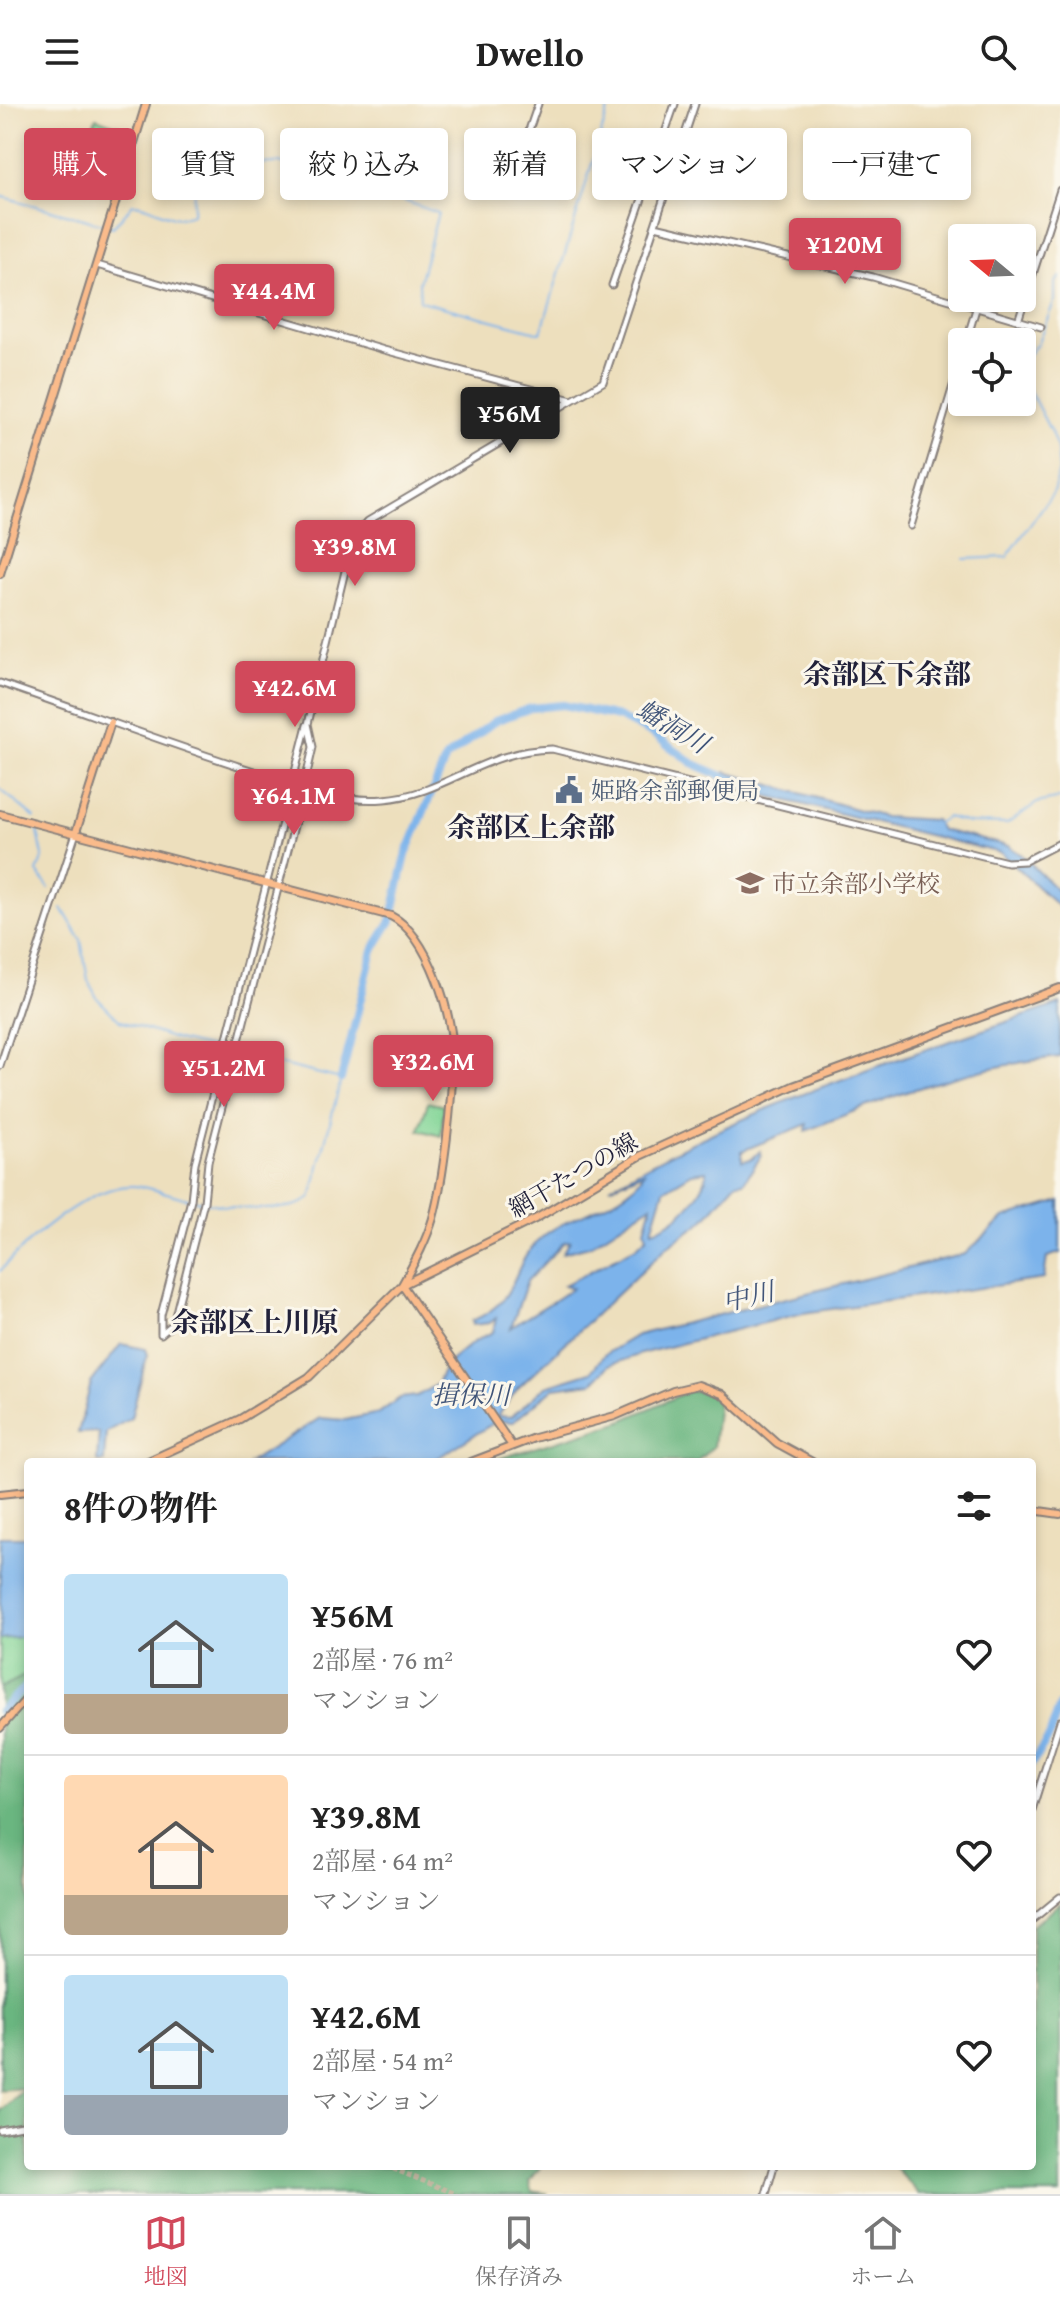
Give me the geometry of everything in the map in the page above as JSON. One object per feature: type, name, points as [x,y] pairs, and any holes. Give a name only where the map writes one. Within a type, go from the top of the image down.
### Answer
[{"type":"main road","points":[[0,574],[146,104]]},
{"type":"main road","points":[[76,832],[111,722]]},
{"type":"main road","points":[[0,814],[393,917],[416,941],[437,981],[451,1031],[453,1058],[434,1214],[404,1287],[510,1444]]},
{"type":"main road","name":"網干たつの線","points":[[155,1458],[200,1439],[290,1390],[330,1359],[404,1287],[537,1218],[640,1156],[738,1108],[1060,988]]},
{"type":"main road","points":[[480,1458],[510,1444],[615,1416],[673,1391],[698,1385],[722,1394],[777,1443],[805,1458]]},
{"type":"main road","points":[[0,1494],[24,1491]]},
{"type":"main road","points":[[1036,1511],[1060,1514]]},
{"type":"main road","points":[[0,1728],[24,1701]]},
{"type":"street","points":[[530,128],[538,104]]},
{"type":"street","points":[[612,285],[675,104]]},
{"type":"street","points":[[311,712],[308,724],[313,747],[208,1162],[204,1202],[173,1324],[161,1334],[161,1315],[191,1200],[195,1163],[357,532],[368,521],[573,401],[605,379],[695,104]]},
{"type":"street","points":[[1018,321],[1060,190]]},
{"type":"street","points":[[655,226],[873,277],[948,300]]},
{"type":"street","points":[[97,265],[384,350],[573,401]]},
{"type":"street","points":[[986,312],[1041,327]]},
{"type":"street","points":[[911,526],[948,403]]},
{"type":"street","points":[[0,683],[293,784],[354,799],[398,798],[425,791],[495,757],[524,751],[560,750],[855,827],[1007,862],[1028,859],[1060,843]]},
{"type":"street","points":[[0,1066],[76,832]]},
{"type":"street","points":[[1036,1797],[1060,1721]]},
{"type":"street","points":[[1036,1917],[1060,1897]]},
{"type":"street","points":[[0,2130],[24,2126]]},
{"type":"street","points":[[766,2194],[773,2170]]},
{"type":"green space","points":[[96,118],[124,128],[93,128]]},
{"type":"green space","points":[[428,1102],[444,1106],[441,1136],[419,1130]]},
{"type":"green space","points":[[689,1391],[710,1393],[718,1401],[713,1447],[701,1458],[501,1458],[619,1422]]},
{"type":"green space","points":[[24,1636],[24,1682],[0,1705],[0,1639]]},
{"type":"green space","points":[[24,1676],[24,2088],[0,2090],[0,1688]]},
{"type":"green space","points":[[1060,1903],[1060,2194],[919,2194],[898,2170],[1036,2170],[1036,1923]]},
{"type":"green space","points":[[24,2089],[24,2170],[538,2170],[530,2181],[532,2191],[548,2194],[0,2194],[0,2111]]},
{"type":"water","points":[[726,772],[884,817],[935,820],[941,830],[1008,846],[1022,855],[1060,893],[1060,908],[1001,853],[760,794],[724,782]]},
{"type":"water","name":"揖保川","points":[[1060,1004],[1060,1057],[994,1067],[930,1084],[806,1131],[807,1124],[742,1151],[742,1161],[752,1159],[760,1151],[761,1156],[744,1182],[736,1183],[703,1221],[668,1246],[518,1388],[498,1416],[511,1417],[546,1386],[591,1372],[604,1355],[637,1335],[965,1254],[1004,1218],[1060,1201],[1060,1253],[1047,1257],[1044,1279],[803,1313],[644,1353],[609,1365],[592,1383],[554,1388],[513,1422],[497,1421],[437,1458],[256,1458],[320,1418],[345,1420],[379,1413],[400,1398],[417,1396],[437,1384],[446,1367],[460,1353],[493,1332],[496,1318],[490,1323],[473,1325],[472,1321],[501,1302],[533,1246],[558,1226],[626,1193],[644,1172],[610,1187],[717,1131],[773,1106]],"holes":[[[707,1171],[705,1180],[687,1208],[652,1230],[664,1190],[692,1173]],[[652,1205],[645,1230],[647,1237],[636,1247],[564,1285],[572,1288],[511,1328],[527,1281],[564,1242],[570,1241],[562,1253],[589,1246]]]},
{"type":"water","points":[[121,1344],[145,1349],[147,1355],[131,1418],[106,1432],[104,1458],[97,1458],[99,1432],[78,1433],[91,1383]]},
{"type":"water","points":[[0,1537],[24,1537],[24,1636],[0,1639]]},
{"type":"waterway","points":[[0,196],[113,227],[133,204],[170,216],[193,214],[194,190],[204,165],[280,163],[365,195],[399,199],[438,213],[419,283],[420,301],[541,333],[610,104]]},
{"type":"waterway","points":[[964,559],[1007,557],[1053,493],[1059,470],[1057,448],[1023,378],[1026,357],[1037,344],[1055,300],[1055,283],[1060,277]]},
{"type":"waterway","name":"蟠洞川","points":[[341,1079],[373,950],[391,921],[406,855],[446,758],[495,721],[531,708],[563,705],[618,717],[654,735],[694,764],[734,781]]},
{"type":"waterway","points":[[0,789],[35,818]]},
{"type":"waterway","points":[[937,823],[947,817],[969,823],[1007,824],[1037,803],[1060,798]]},
{"type":"waterway","points":[[37,827],[43,856],[37,872],[49,888]]},
{"type":"waterway","points":[[62,908],[81,940],[88,980],[97,998],[120,1021],[181,1041],[341,1079],[311,1198],[300,1204],[271,1209],[194,1200]]},
{"type":"waterway","points":[[0,1271],[43,1230],[98,1194],[134,1186],[188,1199]]},
{"type":"waterway","points":[[0,1711],[24,1688]]},
{"type":"waterway","points":[[1036,1757],[1049,1737],[1060,1705]]},
{"type":"tunnel","points":[[396,2170],[456,2194]]},
{"type":"place","name":"姫路余部郵便局","points":[[569,790]]},
{"type":"place","name":"市立余部小学校","points":[[750,883]]},
{"type":"district","name":"余部区下余部","points":[[887,673]]},
{"type":"district","name":"余部区上余部","points":[[531,826]]},
{"type":"district","name":"余部区上川原","points":[[255,1321]]},
{"type":"water label","name":"中川","points":[[748,1296]]}]
